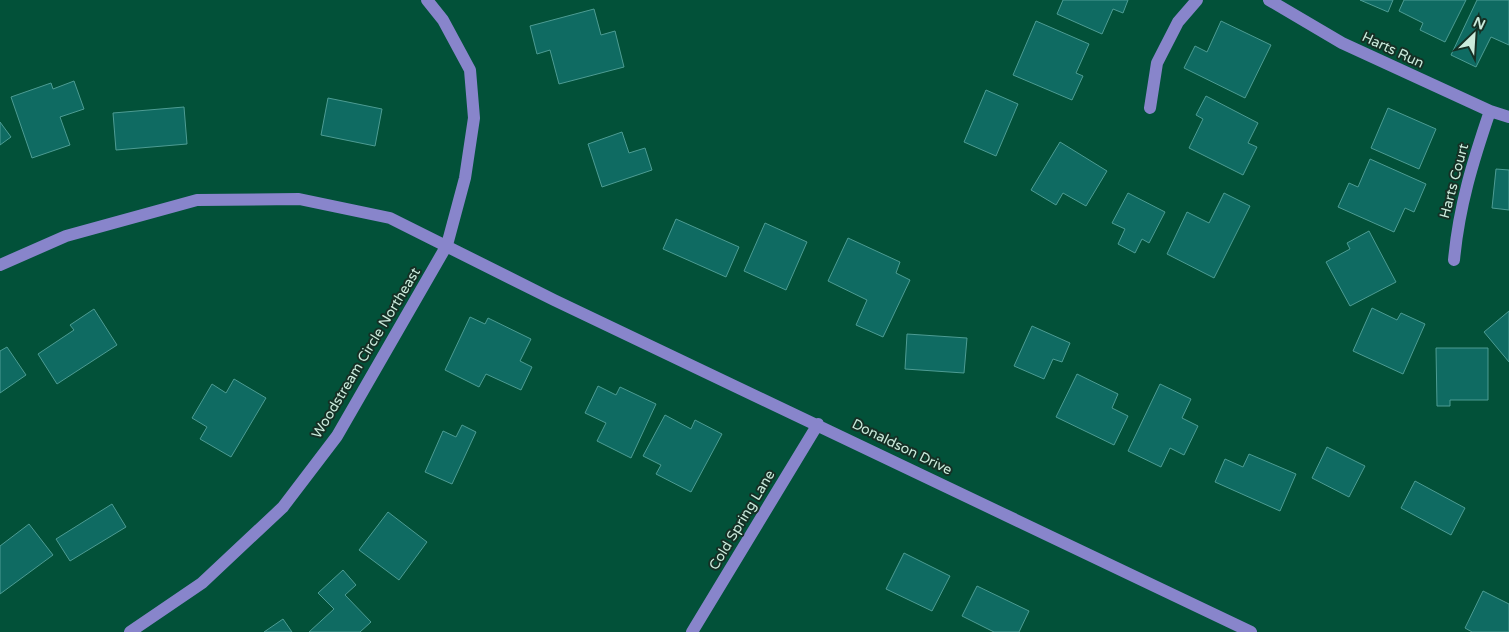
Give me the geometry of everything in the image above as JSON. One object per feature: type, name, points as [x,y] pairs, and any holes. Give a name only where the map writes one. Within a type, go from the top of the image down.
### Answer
[{"type":"street","name":"Woodstream Circle Northeast","points":[[130,632],[202,583],[284,507],[337,436],[447,246],[466,178],[474,118],[470,70],[443,20],[427,0]]},
{"type":"street","points":[[1150,108],[1157,63],[1178,22],[1197,0]]},
{"type":"street","name":"Harts Run","points":[[1269,0],[1342,43],[1490,111],[1509,117]]},
{"type":"street","name":"Harts Court","points":[[1454,260],[1457,227],[1466,184],[1490,111]]},
{"type":"street","name":"Donaldson Drive","points":[[0,265],[66,236],[197,200],[299,199],[390,218],[538,292],[1251,632]]},
{"type":"street","name":"Cold Spring Lane","points":[[692,632],[818,424]]},
{"type":"building","points":[[1063,0],[1128,0],[1123,13],[1113,9],[1102,34],[1057,14]]},
{"type":"building","points":[[1360,0],[1393,0],[1388,12]]},
{"type":"building","points":[[1404,0],[1466,0],[1445,42],[1420,30],[1423,23],[1399,11]]},
{"type":"building","points":[[1477,0],[1509,0],[1509,45],[1491,37],[1476,67],[1451,55]]},
{"type":"building","points":[[594,9],[601,35],[615,31],[624,67],[559,84],[550,50],[537,54],[530,26]]},
{"type":"building","points":[[1036,21],[1089,44],[1076,73],[1083,76],[1072,100],[1013,75]]},
{"type":"building","points":[[1221,21],[1271,45],[1245,98],[1184,68],[1195,46],[1207,52]]},
{"type":"building","points":[[74,81],[84,109],[60,117],[70,145],[32,158],[11,97],[51,83],[53,89]]},
{"type":"building","points":[[986,90],[1018,104],[996,156],[964,142]]},
{"type":"building","points":[[1206,96],[1258,123],[1248,143],[1257,147],[1243,175],[1189,148],[1203,119],[1196,115]]},
{"type":"building","points":[[328,98],[382,109],[375,146],[321,135]]},
{"type":"building","points":[[184,107],[187,144],[116,150],[113,113]]},
{"type":"building","points":[[1388,108],[1436,129],[1419,169],[1371,148]]},
{"type":"building","points":[[0,122],[11,137],[0,145]]},
{"type":"building","points":[[622,132],[629,153],[645,148],[652,170],[602,187],[588,144]]},
{"type":"building","points":[[1060,142],[1107,171],[1086,206],[1063,193],[1056,205],[1031,190]]},
{"type":"building","points":[[1370,159],[1426,184],[1414,212],[1405,208],[1394,232],[1338,207],[1349,183],[1358,187]]},
{"type":"building","points":[[1496,169],[1509,170],[1509,210],[1492,208]]},
{"type":"building","points":[[1128,193],[1165,212],[1149,243],[1142,239],[1135,253],[1118,244],[1125,229],[1112,223]]},
{"type":"building","points":[[1224,193],[1250,206],[1214,278],[1167,254],[1187,212],[1209,223]]},
{"type":"building","points":[[676,219],[739,247],[726,277],[663,249]]},
{"type":"building","points":[[765,223],[807,242],[786,290],[744,271]]},
{"type":"building","points":[[1369,231],[1396,282],[1350,306],[1326,262],[1350,249],[1347,243]]},
{"type":"building","points":[[848,238],[900,262],[896,273],[910,280],[883,337],[856,325],[867,300],[828,281]]},
{"type":"building","points":[[1372,308],[1397,320],[1401,313],[1425,324],[1403,374],[1353,351]]},
{"type":"building","points":[[94,309],[117,345],[57,384],[38,354],[74,330],[70,325]]},
{"type":"building","points":[[1509,311],[1509,362],[1484,332]]},
{"type":"building","points":[[470,317],[485,324],[488,318],[531,339],[520,361],[532,367],[521,390],[486,374],[479,387],[445,370]]},
{"type":"building","points":[[1032,326],[1070,343],[1062,362],[1053,359],[1044,379],[1014,366]]},
{"type":"building","points":[[907,334],[967,338],[964,373],[905,369]]},
{"type":"building","points":[[7,347],[26,375],[0,393],[0,351]]},
{"type":"building","points":[[1436,348],[1488,348],[1488,400],[1450,400],[1450,406],[1437,406]]},
{"type":"building","points":[[1077,374],[1118,394],[1112,408],[1128,416],[1114,445],[1056,417]]},
{"type":"building","points":[[234,379],[266,398],[231,457],[200,439],[207,427],[192,418],[212,384],[226,393]]},
{"type":"building","points":[[1160,384],[1191,399],[1182,418],[1198,426],[1184,455],[1170,448],[1161,467],[1128,451]]},
{"type":"building","points":[[598,386],[616,395],[620,387],[656,404],[631,458],[597,441],[606,423],[585,413]]},
{"type":"building","points":[[665,415],[691,429],[695,420],[722,434],[691,492],[656,474],[661,465],[643,456]]},
{"type":"building","points":[[462,425],[476,432],[452,484],[425,472],[443,431],[456,437]]},
{"type":"building","points":[[1327,447],[1365,466],[1349,497],[1312,478]]},
{"type":"building","points":[[1249,454],[1296,474],[1280,511],[1215,482],[1225,459],[1243,467]]},
{"type":"building","points":[[1415,481],[1465,508],[1451,535],[1401,508]]},
{"type":"building","points":[[112,504],[126,527],[70,561],[56,539]]},
{"type":"building","points":[[388,512],[427,542],[399,580],[359,550]]},
{"type":"building","points":[[29,524],[53,555],[0,594],[0,546]]},
{"type":"building","points":[[904,553],[950,576],[932,611],[886,589]]},
{"type":"building","points":[[343,570],[356,585],[345,595],[371,622],[360,632],[309,632],[334,609],[318,593]]},
{"type":"building","points":[[977,586],[1029,611],[1019,632],[994,632],[962,616]]},
{"type":"building","points":[[1483,591],[1509,604],[1509,632],[1472,632],[1465,628]]},
{"type":"building","points":[[283,619],[292,632],[264,632]]}]
